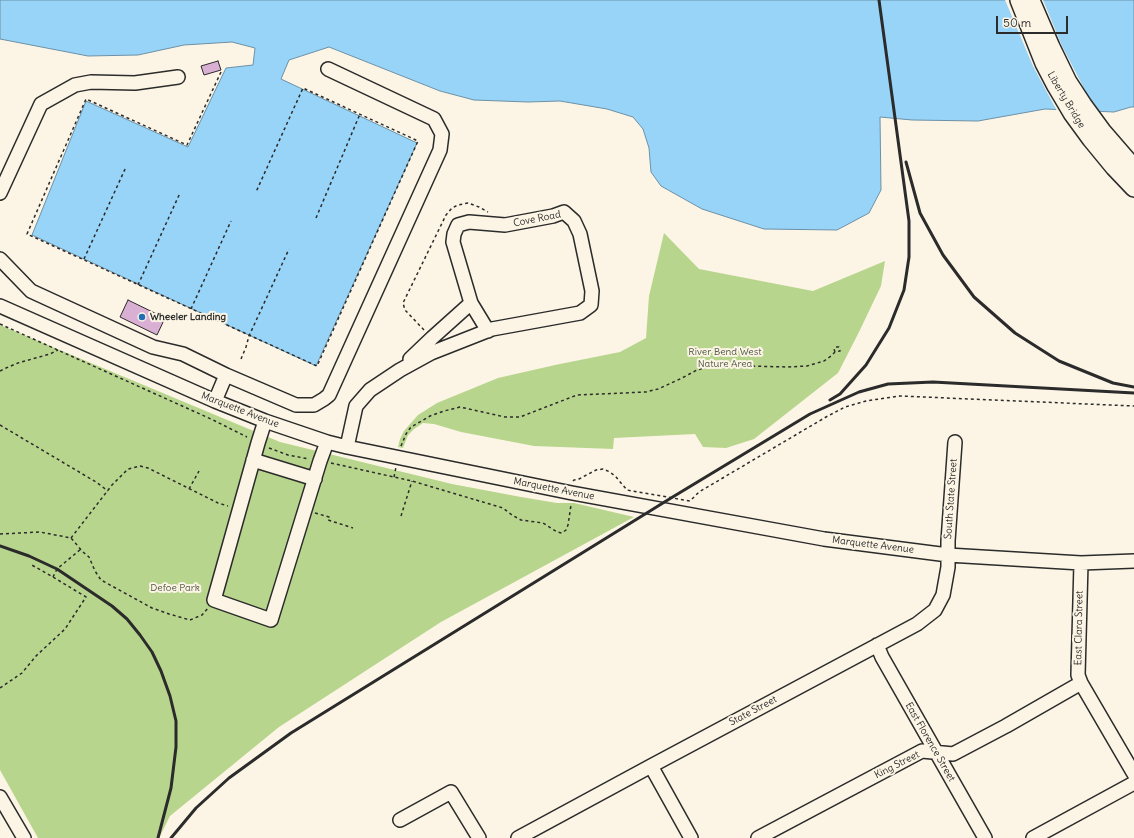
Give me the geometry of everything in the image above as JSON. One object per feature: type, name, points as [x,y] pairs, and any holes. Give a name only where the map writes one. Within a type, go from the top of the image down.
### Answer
[{"type":"main road","name":"Liberty Bridge","points":[[1019,0],[1044,63],[1072,113],[1105,156],[1134,188]]},
{"type":"main road","name":"Liberty Bridge","points":[[1031,0],[1068,82],[1102,132],[1134,168]]},
{"type":"street","points":[[0,259],[31,291],[153,347],[183,354],[226,375],[296,405],[314,405],[329,395],[440,150],[442,134],[434,119],[328,69]]},
{"type":"street","points":[[0,193],[41,104],[75,85],[91,82],[135,83],[178,76]]},
{"type":"street","name":"Cove Road","points":[[346,447],[356,406],[370,390],[400,370],[431,353],[488,331],[580,313],[590,305],[592,291],[580,234],[574,221],[564,212],[553,216],[505,225],[469,222],[458,225],[454,234],[453,242],[471,303],[488,331]]},
{"type":"street","name":"Cove Road","points":[[400,370],[432,338],[471,303]]},
{"type":"street","name":"Marquette Avenue","points":[[0,306],[215,401],[265,421],[346,447],[572,493],[824,539],[948,555],[1081,563],[1134,560]]},
{"type":"street","points":[[215,401],[226,375]]},
{"type":"street","points":[[265,421],[214,600],[272,620],[327,442]]},
{"type":"street","name":"South State Street","points":[[948,555],[955,442]]},
{"type":"street","points":[[253,460],[315,479]]},
{"type":"street","name":"State Street","points":[[518,838],[917,624],[935,610],[943,595],[948,567],[948,555]]},
{"type":"street","name":"East Clara Street","points":[[1081,563],[1078,675],[1081,683],[1134,774]]},
{"type":"street","name":"East Florence Street","points":[[877,645],[882,657],[985,838]]},
{"type":"street","name":"King Street","points":[[758,838],[922,751],[952,754],[1006,726],[1081,683]]},
{"type":"street","points":[[651,766],[691,838]]},
{"type":"street","points":[[1033,838],[1134,783]]},
{"type":"street","points":[[400,820],[451,792],[479,838]]},
{"type":"street","points":[[0,797],[3,811],[24,838]]},
{"type":"path","points":[[221,72],[187,145],[86,99],[27,234],[317,366],[418,141],[303,88],[256,192]]},
{"type":"path","points":[[316,218],[360,114]]},
{"type":"path","points":[[84,260],[126,166]]},
{"type":"path","points":[[138,285],[180,193]]},
{"type":"path","points":[[432,338],[405,310],[403,303],[446,215],[452,208],[468,203],[488,212]]},
{"type":"path","points":[[191,309],[231,221]]},
{"type":"path","points":[[241,359],[249,336],[288,249]]},
{"type":"path","points":[[0,324],[211,419],[258,443],[288,455],[412,481],[503,508],[512,516],[521,520],[543,523],[557,532],[566,530],[568,525],[574,480],[596,470],[603,469],[610,472],[627,490],[690,501],[699,492],[826,417],[845,408],[866,401],[906,397],[1134,406]]},
{"type":"path","points":[[0,371],[58,350]]},
{"type":"path","points":[[394,477],[401,448],[406,434],[411,427],[430,416],[444,411],[460,407],[505,417],[520,417],[577,395],[646,392],[658,389],[697,370],[714,365],[733,364],[787,367],[807,366],[824,361],[835,352]]},
{"type":"path","points":[[0,425],[96,482],[108,491]]},
{"type":"path","points":[[71,538],[112,485],[128,469],[140,466],[148,468],[218,502],[240,509]]},
{"type":"path","points":[[189,489],[199,471]]},
{"type":"path","points":[[401,516],[412,481]]},
{"type":"path","points":[[305,510],[329,517],[328,520],[353,528]]},
{"type":"path","points":[[0,534],[40,532],[71,538],[89,556],[95,571],[101,580],[152,608],[169,614],[190,620],[202,615],[214,600]]},
{"type":"path","points":[[53,577],[56,569],[81,549]]},
{"type":"path","points":[[0,688],[22,673],[36,656],[65,629],[86,597],[30,564]]},
{"type":"green space","name":"River Bend West Nature Area","points":[[664,233],[699,269],[813,291],[885,261],[881,286],[838,373],[754,439],[726,448],[703,447],[695,434],[614,438],[613,449],[534,446],[461,432],[434,424],[423,423],[408,435],[403,448],[398,447],[404,431],[418,415],[437,403],[498,378],[620,352],[646,338],[649,296]]},
{"type":"green space","name":"Defoe Park","points":[[0,325],[280,442],[452,484],[557,503],[574,503],[634,517],[441,622],[279,727],[170,816],[159,838],[38,838],[0,770]]},
{"type":"water","points":[[0,0],[1134,0],[1134,107],[1114,112],[1045,109],[978,121],[912,120],[880,117],[881,190],[869,213],[837,230],[764,229],[702,209],[661,186],[651,172],[649,148],[643,129],[633,117],[607,109],[560,101],[528,102],[474,100],[440,91],[329,47],[289,60],[281,79],[417,143],[316,366],[32,235],[86,101],[188,147],[226,68],[253,65],[255,48],[232,42],[184,45],[138,55],[88,56],[0,39]]},
{"type":"pier","points":[[1005,0],[1043,0],[1062,46],[1087,94],[1101,113],[1057,111],[1033,66]]},
{"type":"building","points":[[218,61],[221,70],[204,75],[201,66]]},
{"type":"building","name":"Wheeler Landing","points":[[128,300],[165,318],[157,335],[120,317]]},
{"type":"railway","points":[[830,400],[840,394],[866,365],[889,328],[904,290],[909,257],[909,221],[879,0]]},
{"type":"railway","points":[[906,162],[920,213],[943,255],[974,297],[1015,333],[1059,361],[1113,383],[1134,387]]},
{"type":"railway","points":[[171,838],[196,808],[229,778],[291,733],[671,498],[810,414],[859,392],[888,384],[933,382],[1134,393]]},
{"type":"railway","points":[[0,546],[29,556],[57,569],[112,606],[127,619],[152,652],[170,696],[176,721],[176,747],[171,788],[158,838]]},
{"type":"place","name":"Wheeler Landing","points":[[142,317]]}]
